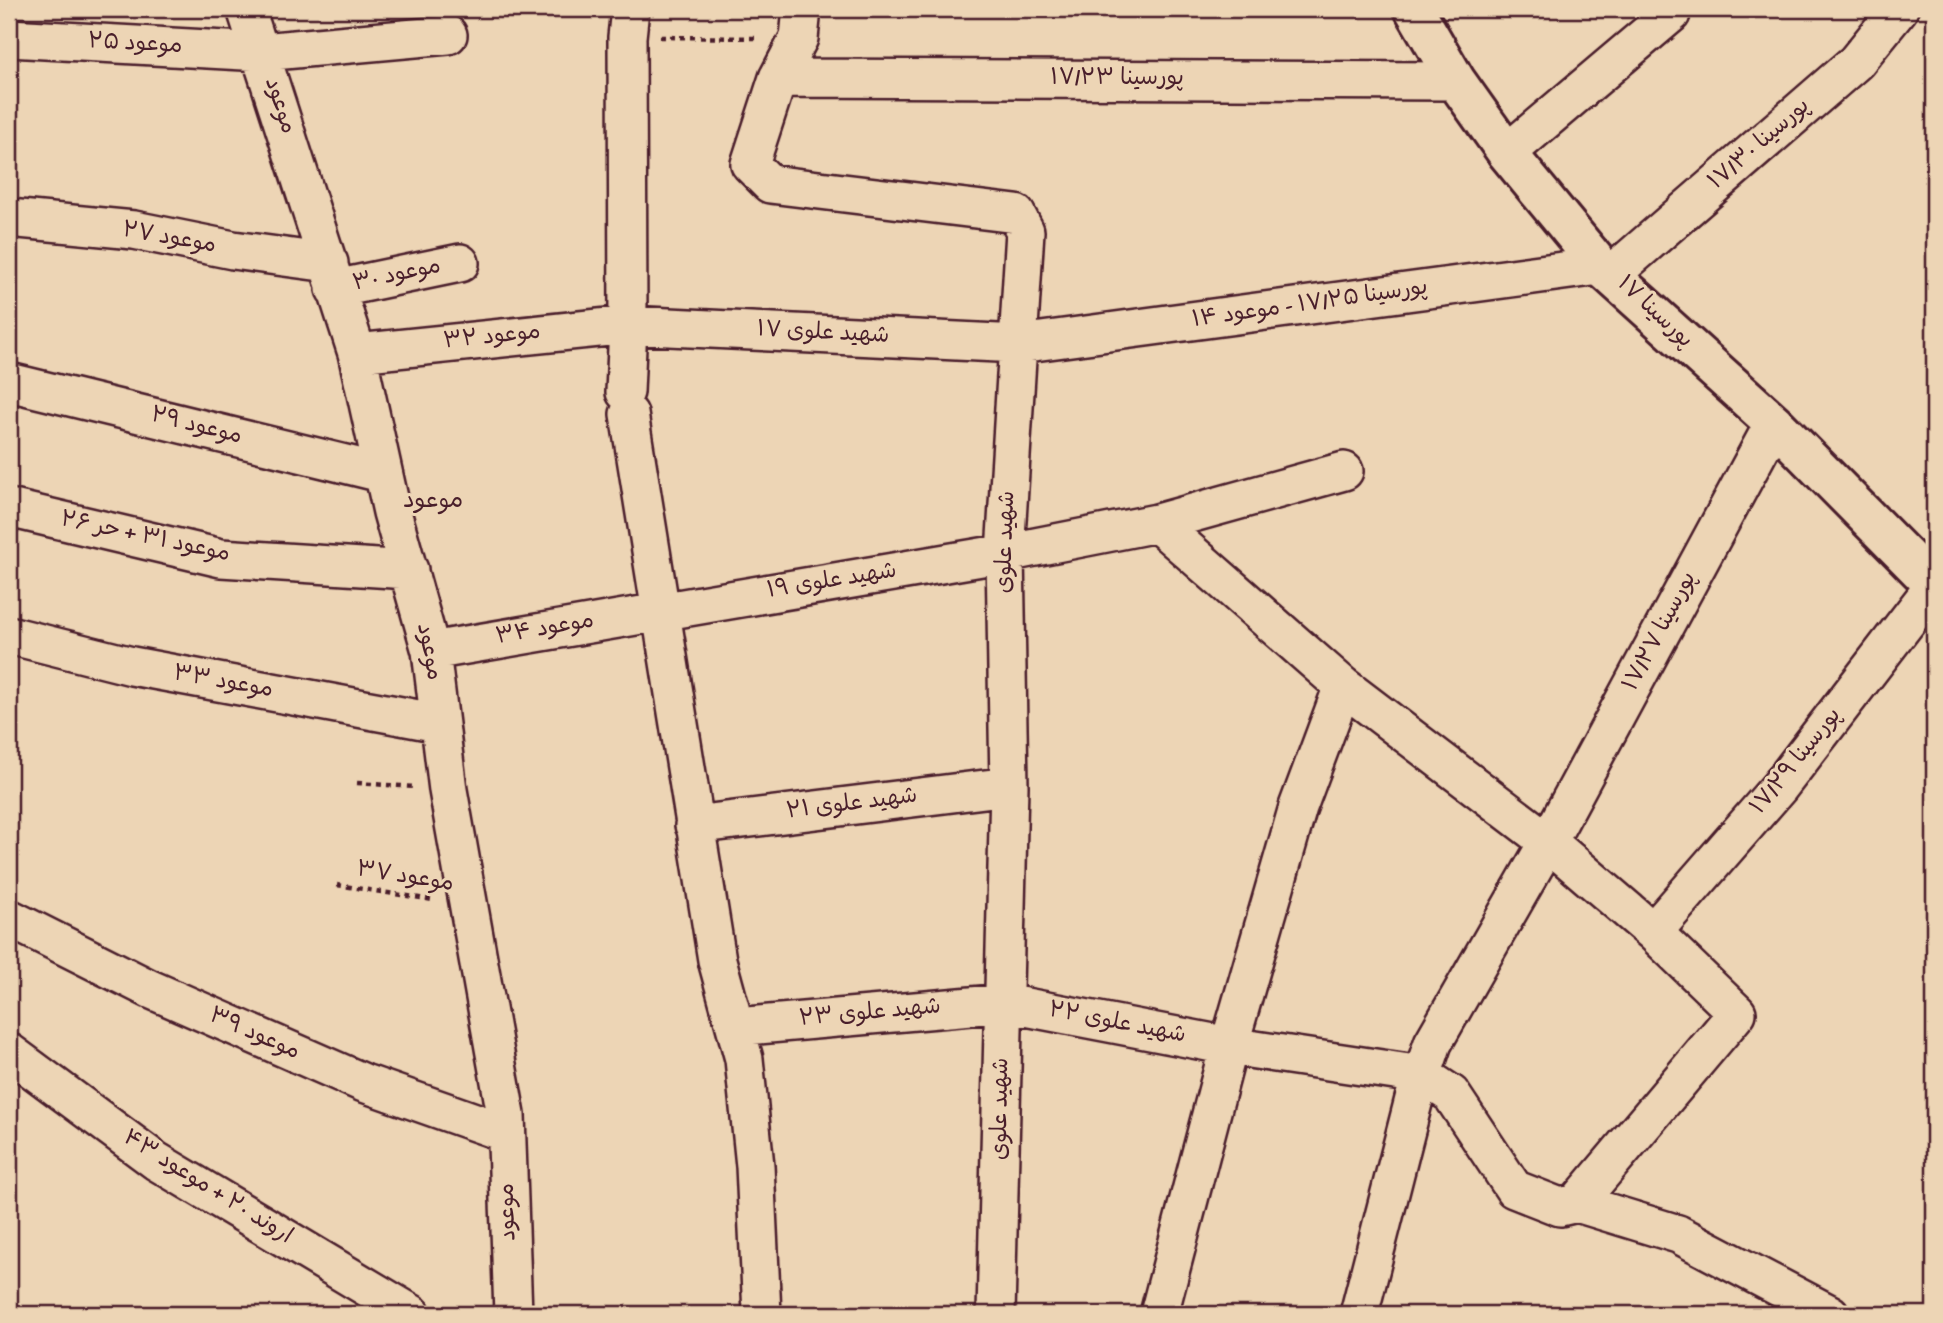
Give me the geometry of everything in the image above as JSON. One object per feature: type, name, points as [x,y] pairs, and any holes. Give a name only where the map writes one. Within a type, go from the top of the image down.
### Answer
[{"type":"street","name":"موعود","points":[[246,9],[357,353],[382,472],[431,651],[448,790],[506,1133],[513,1314]]},
{"type":"street","name":"پورسینا ۱۷","points":[[1414,9],[1456,80],[1507,153],[1606,270],[1774,423],[1934,585]]},
{"type":"street","name":"پورسینا ۱۷/۳۰","points":[[1606,270],[1856,62],[1899,9]]},
{"type":"street","points":[[1507,153],[1671,14]]},
{"type":"street","points":[[629,23],[627,403],[716,960],[744,1059],[755,1166],[762,1314]]},
{"type":"street","name":"شهید علوی","points":[[801,24],[778,78],[750,164],[771,184],[1016,214],[1025,231],[1005,553],[1009,786],[996,1314]]},
{"type":"street","name":"موعود ۲۵","points":[[9,38],[262,52],[448,35]]},
{"type":"street","name":"پورسینا ۱۷/۲۳","points":[[778,78],[1456,80]]},
{"type":"street","name":"موعود ۲۷","points":[[9,218],[134,230],[233,250],[332,276]]},
{"type":"street","name":"موعود ۳۰","points":[[332,276],[460,263]]},
{"type":"street","name":"پورسینا ۱۷/۲۵ - موعود ۱۴","points":[[1019,344],[1606,270]]},
{"type":"street","name":"شهید علوی ۱۷","points":[[628,325],[1019,344]]},
{"type":"street","name":"موعود ۳۲","points":[[357,353],[628,325]]},
{"type":"street","name":"موعود ۲۹","points":[[9,382],[382,472]]},
{"type":"street","name":"پورسینا ۱۷/۲۷","points":[[1359,1314],[1422,1075],[1433,1043],[1548,842],[1774,423]]},
{"type":"street","name":"شهید علوی ۱۹","points":[[659,610],[1005,553],[1157,523],[1345,471]]},
{"type":"street","name":"موعود ۳۱ + حر ۲۶","points":[[9,508],[222,558],[409,570]]},
{"type":"street","points":[[1157,523],[1343,686],[1548,842],[1653,932],[1737,1013],[1577,1203]]},
{"type":"street","name":"پورسینا ۱۷/۲۹","points":[[1653,932],[1780,786],[1934,585]]},
{"type":"street","name":"موعود ۳۴","points":[[431,651],[659,610]]},
{"type":"street","name":"موعود ۳۳","points":[[9,635],[132,666],[439,723]]},
{"type":"street","points":[[1159,1314],[1229,1046],[1298,807],[1343,686]]},
{"type":"street","name":"شهید علوی ۲۱","points":[[694,825],[1009,786]]},
{"type":"street","name":"موعود ۳۹","points":[[9,918],[150,989],[351,1077],[506,1133]]},
{"type":"street","name":"شهید علوی ۲۲","points":[[1005,1003],[1229,1046],[1422,1075]]},
{"type":"street","name":"شهید علوی ۲۳","points":[[736,1027],[1005,1003]]},
{"type":"street","name":"اروند ۲۰ + موعود ۴۳","points":[[9,1052],[156,1161],[412,1314]]},
{"type":"street","points":[[1422,1075],[1451,1094],[1514,1189],[1560,1207],[1577,1203],[1678,1234],[1830,1314]]},
{"type":"path","points":[[629,23],[801,24]]},
{"type":"path","points":[[357,782],[448,790]]},
{"type":"path","name":"موعود ۳۷","points":[[337,885],[468,905]]},
{"type":"district","name":"موعود","points":[[433,502]]}]
